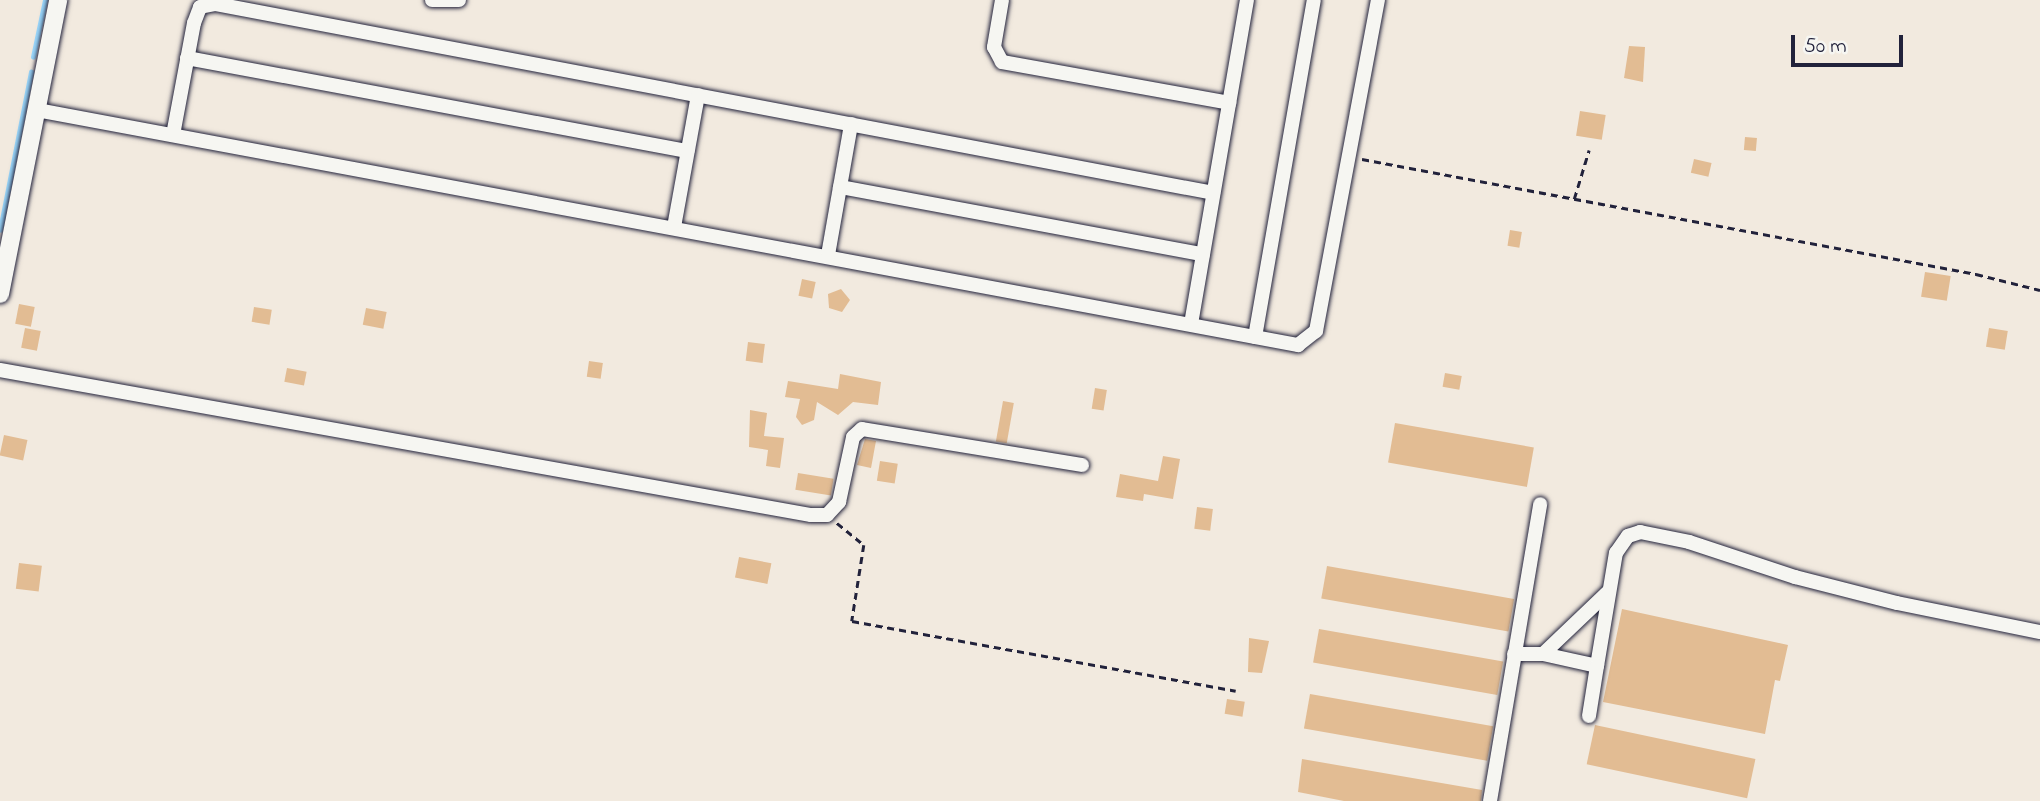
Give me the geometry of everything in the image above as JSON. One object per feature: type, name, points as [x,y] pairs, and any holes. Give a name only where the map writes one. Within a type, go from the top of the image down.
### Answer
[{"type":"main road","points":[[0,294],[58,0]]},
{"type":"street","points":[[432,0],[459,0]]},
{"type":"street","points":[[1002,0],[994,47],[1002,62],[1229,103]]},
{"type":"street","points":[[1191,324],[1247,0]]},
{"type":"street","points":[[1255,337],[1314,0]]},
{"type":"street","points":[[37,110],[828,255],[1298,345],[1316,331],[1378,0]]},
{"type":"street","points":[[173,135],[187,58],[200,7],[216,4],[1213,193]]},
{"type":"street","points":[[187,58],[687,151]]},
{"type":"street","points":[[674,227],[698,95]]},
{"type":"street","points":[[828,255],[851,124]]},
{"type":"street","points":[[840,187],[1203,254]]},
{"type":"street","points":[[0,370],[822,515],[834,511],[839,502],[853,436],[862,429],[1082,465]]},
{"type":"street","points":[[1490,801],[1540,504]]},
{"type":"street","points":[[1589,716],[1608,592],[1620,542],[1640,532],[1689,542],[1884,600],[2040,632]]},
{"type":"street","points":[[1543,654],[1608,592]]},
{"type":"street","points":[[1514,654],[1543,654],[1597,666]]},
{"type":"path","points":[[1574,200],[1577,178],[1589,150]]},
{"type":"path","points":[[1349,156],[1976,274],[2040,290]]},
{"type":"path","points":[[822,515],[864,545],[852,621],[1236,691]]},
{"type":"building","points":[[1629,46],[1645,47],[1643,82],[1624,78]]},
{"type":"building","points":[[1580,111],[1606,115],[1602,140],[1576,136]]},
{"type":"building","points":[[1745,137],[1757,138],[1756,151],[1744,150]]},
{"type":"building","points":[[1694,159],[1712,163],[1708,177],[1691,173]]},
{"type":"building","points":[[1510,230],[1522,232],[1519,248],[1507,246]]},
{"type":"building","points":[[1925,272],[1951,276],[1947,301],[1921,297]]},
{"type":"building","points":[[802,279],[816,282],[812,299],[798,296]]},
{"type":"building","points":[[841,289],[850,300],[842,312],[829,308],[828,294]]},
{"type":"building","points":[[19,304],[35,307],[31,327],[15,324]]},
{"type":"building","points":[[254,307],[272,310],[269,325],[252,322]]},
{"type":"building","points":[[366,308],[387,312],[383,329],[363,325]]},
{"type":"building","points":[[25,328],[41,331],[37,351],[21,348]]},
{"type":"building","points":[[1989,328],[2008,331],[2005,350],[1986,347]]},
{"type":"building","points":[[748,342],[765,344],[763,363],[746,361]]},
{"type":"building","points":[[589,361],[603,363],[601,379],[587,377]]},
{"type":"building","points":[[287,368],[307,372],[304,386],[284,382]]},
{"type":"building","points":[[1445,373],[1462,376],[1459,390],[1443,387]]},
{"type":"building","points":[[840,374],[881,382],[878,405],[853,402],[838,415],[817,402],[814,420],[802,425],[796,417],[800,399],[785,397],[788,381],[838,389]]},
{"type":"building","points":[[1095,388],[1107,390],[1104,411],[1092,409]]},
{"type":"building","points":[[1003,401],[1014,403],[1007,443],[996,441]]},
{"type":"building","points":[[750,410],[767,413],[764,436],[784,438],[780,468],[766,466],[768,450],[749,447]]},
{"type":"building","points":[[1395,423],[1534,447],[1527,487],[1388,462]]},
{"type":"building","points":[[4,435],[27,440],[23,461],[0,456]]},
{"type":"building","points":[[865,439],[876,441],[871,468],[857,465]]},
{"type":"building","points":[[1163,456],[1180,459],[1173,499],[1144,494],[1143,501],[1116,497],[1120,474],[1158,481]]},
{"type":"building","points":[[880,461],[898,464],[895,484],[877,481]]},
{"type":"building","points":[[798,473],[834,479],[831,495],[795,490]]},
{"type":"building","points":[[1197,507],[1213,509],[1210,531],[1194,529]]},
{"type":"building","points":[[739,557],[771,563],[767,584],[735,578]]},
{"type":"building","points":[[19,563],[42,566],[39,592],[16,589]]},
{"type":"building","points":[[1327,566],[1514,599],[1508,631],[1321,598]]},
{"type":"building","points":[[1622,609],[1788,645],[1780,681],[1775,680],[1765,734],[1603,702]]},
{"type":"building","points":[[1319,629],[1503,661],[1497,695],[1313,662]]},
{"type":"building","points":[[1249,638],[1269,641],[1262,673],[1248,672]]},
{"type":"building","points":[[1310,694],[1493,726],[1487,761],[1304,728]]},
{"type":"building","points":[[1227,699],[1245,702],[1242,717],[1225,714]]},
{"type":"building","points":[[1595,725],[1755,759],[1747,798],[1587,764]]},
{"type":"building","points":[[1302,759],[1482,790],[1481,801],[1344,801],[1298,792]]},
{"type":"waterway","points":[[33,57],[45,0]]},
{"type":"waterway","points":[[0,230],[31,72]]}]
